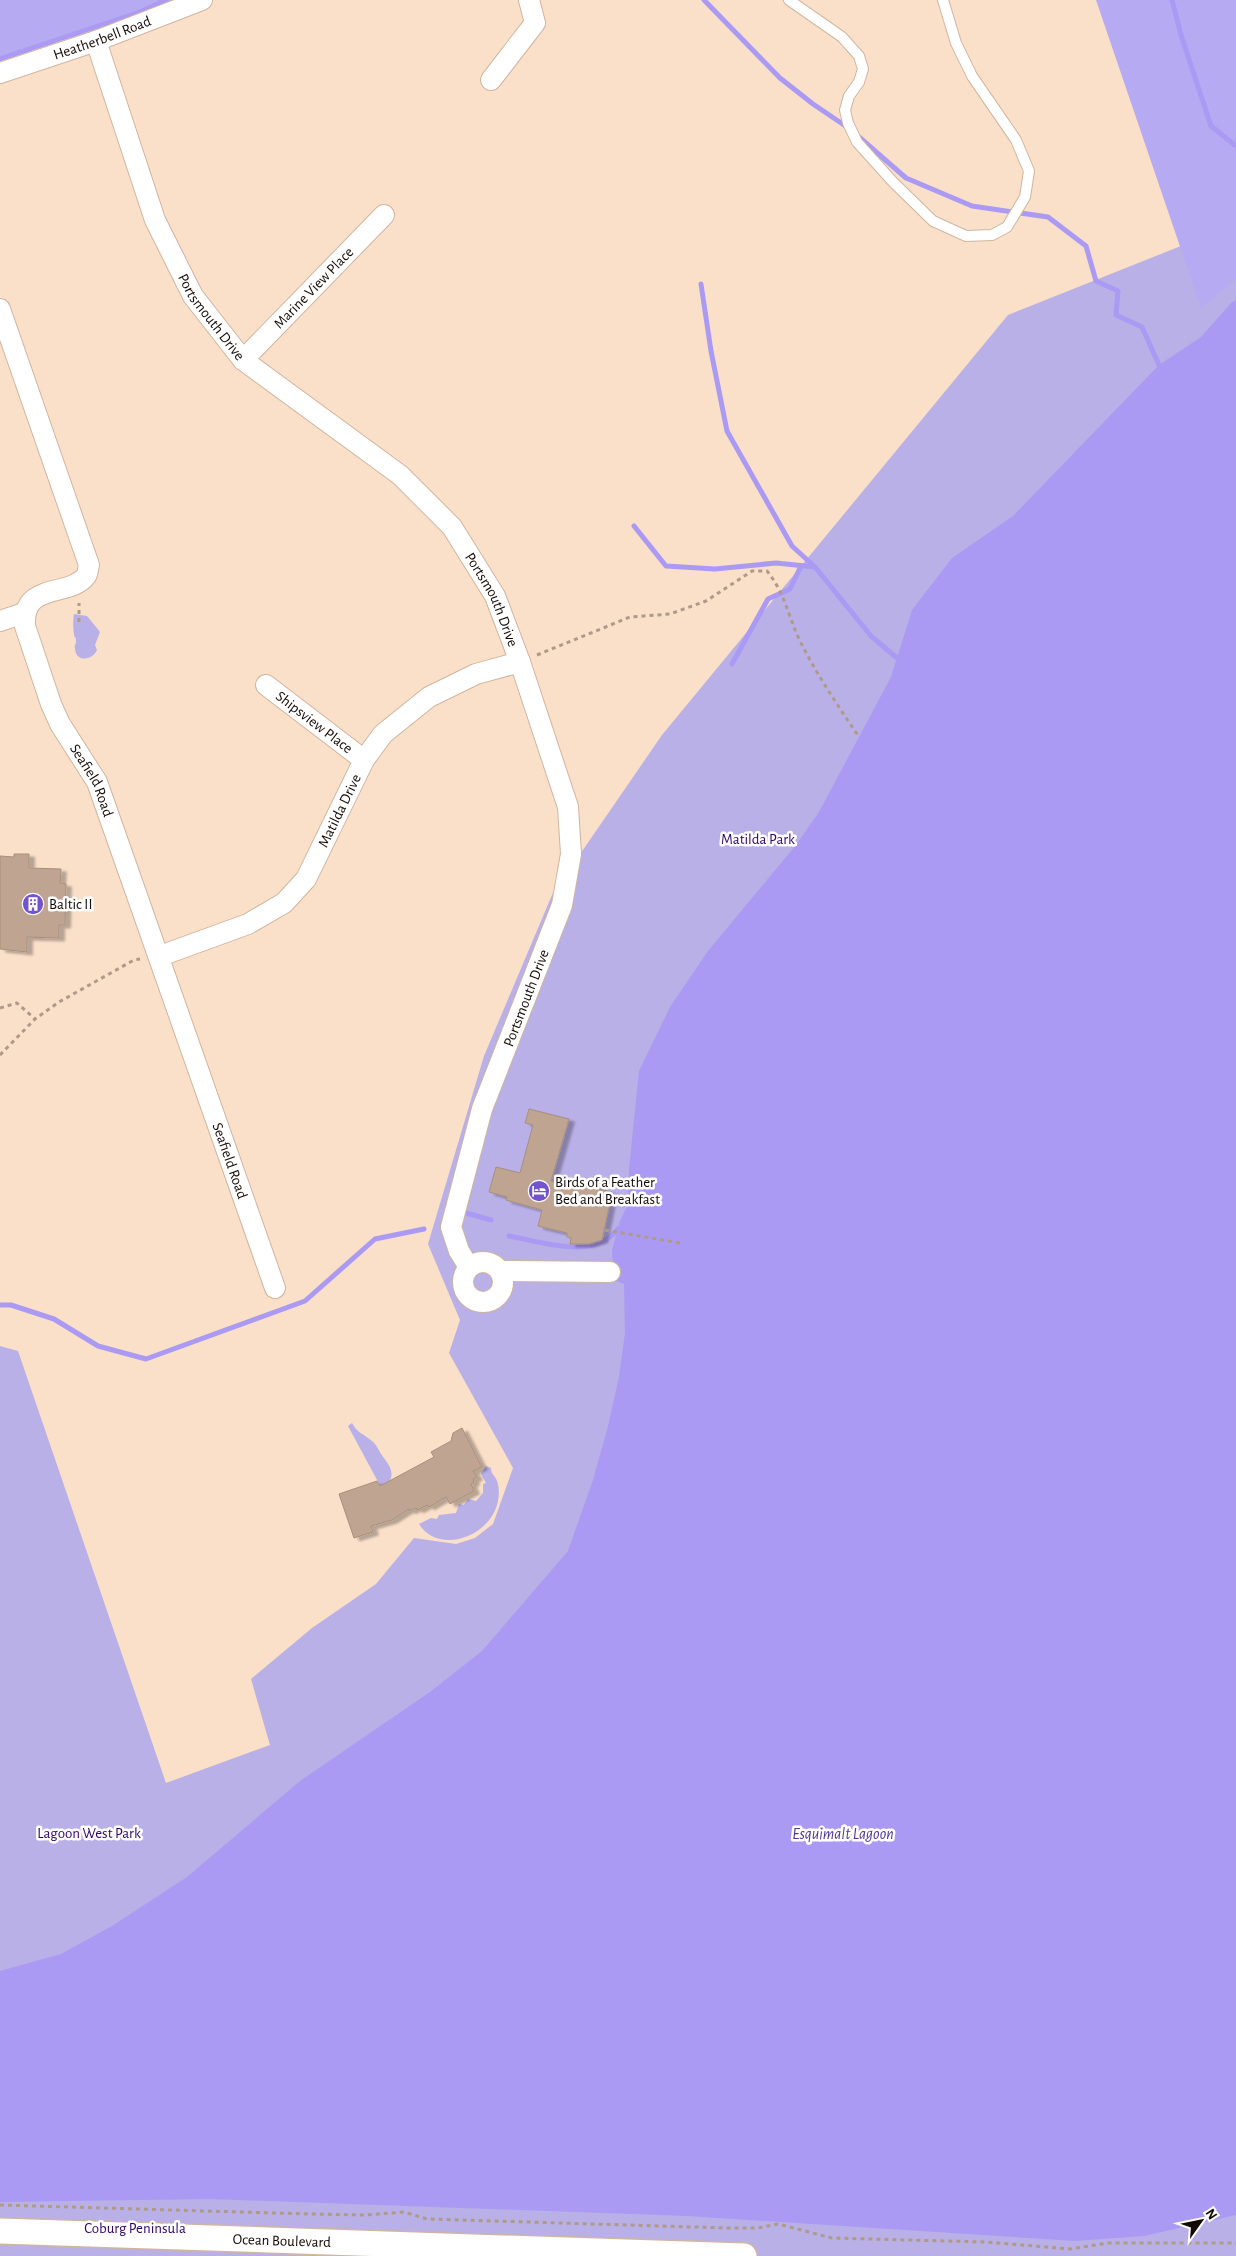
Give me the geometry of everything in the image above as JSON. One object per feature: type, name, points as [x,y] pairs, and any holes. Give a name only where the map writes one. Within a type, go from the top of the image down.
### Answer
[{"type":"street","name":"Heatherbell Road","points":[[0,73],[96,41],[202,0]]},
{"type":"street","points":[[491,80],[535,23],[529,0]]},
{"type":"street","name":"Portsmouth Drive","points":[[96,41],[155,220],[192,296],[243,360],[400,476],[452,527],[495,596],[520,662],[568,807],[571,854],[562,905],[482,1109],[451,1227],[459,1251],[470,1268]]},
{"type":"street","name":"Marine View Place","points":[[243,360],[384,216]]},
{"type":"street","points":[[0,309],[89,565],[86,576],[76,583],[35,598],[24,613],[0,621]]},
{"type":"street","name":"Seafield Road","points":[[24,613],[25,626],[51,704],[60,724],[97,782],[160,956],[275,1288]]},
{"type":"street","name":"Matilda Drive","points":[[160,956],[248,924],[284,903],[306,880],[364,760],[383,734],[429,697],[476,674],[520,662]]},
{"type":"street","name":"Shipsview Place","points":[[266,685],[364,760]]},
{"type":"street","points":[[480,1262],[486,1262],[495,1265],[500,1271],[504,1281],[502,1292],[494,1300],[478,1302],[469,1297],[464,1288],[464,1277],[470,1268],[480,1262]]},
{"type":"street","points":[[500,1271],[610,1272]]},
{"type":"street","name":"Ocean Boulevard","points":[[0,2232],[744,2256]]},
{"type":"lane","points":[[789,0],[842,37],[859,56],[863,69],[859,82],[848,96],[845,110],[848,123],[857,142],[893,182],[934,221],[966,236],[992,235],[1007,227],[1021,205],[1025,197],[1029,171],[1016,140],[972,76],[956,43],[943,0]]},
{"type":"path","points":[[520,662],[630,617],[670,614],[706,601],[752,571],[767,571],[778,584],[799,638],[817,675],[859,737]]},
{"type":"path","points":[[79,594],[79,622]]},
{"type":"path","points":[[0,1055],[36,1019],[59,1002],[134,960],[160,956]]},
{"type":"path","points":[[0,1008],[17,1003],[36,1019]]},
{"type":"path","points":[[605,1230],[680,1243]]},
{"type":"path","points":[[0,2205],[366,2215],[404,2212],[427,2219],[728,2228],[758,2228],[778,2224],[832,2238],[986,2242],[1070,2249],[1108,2243],[1236,2243]]},
{"type":"green space","name":"Esquimalt Lagoon","points":[[1236,224],[1236,2256],[0,2256],[0,1346],[18,1351],[166,1783],[270,1745],[251,1679],[312,1628],[376,1584],[414,1538],[456,1544],[475,1538],[493,1524],[513,1468],[449,1353],[460,1320],[428,1244],[484,1056],[552,895],[662,735],[1008,315]]},
{"type":"green space","points":[[74,614],[87,616],[100,632],[95,645],[97,650],[89,658],[81,658],[76,653],[76,638],[73,627]]},
{"type":"green space","points":[[352,1423],[358,1431],[375,1444],[390,1468],[390,1481],[383,1491],[348,1426]]},
{"type":"green space","points":[[486,1466],[491,1468],[499,1487],[497,1505],[490,1519],[472,1534],[460,1539],[438,1538],[427,1533],[419,1524],[431,1518],[437,1519],[439,1515],[456,1513],[459,1504],[464,1505],[468,1499],[476,1501],[483,1493],[483,1484],[486,1483],[481,1474]]},
{"type":"shaded area","points":[[0,0],[177,0],[0,57]]},
{"type":"shaded area","points":[[1096,0],[1236,0],[1236,279],[1201,308]]},
{"type":"water","name":"Esquimalt Lagoon","points":[[1236,300],[1236,2215],[1144,2236],[1075,2241],[687,2216],[210,2199],[0,2202],[0,1971],[61,1954],[112,1926],[187,1877],[300,1781],[430,1692],[482,1651],[568,1551],[593,1480],[619,1377],[625,1333],[624,1284],[614,1280],[612,1250],[620,1221],[628,1204],[629,1169],[639,1071],[670,1007],[708,951],[796,845],[819,812],[891,677],[912,610],[952,558],[1013,516],[1159,365],[1201,337],[1232,302]]},
{"type":"building","name":"Baltic II","points":[[14,854],[29,854],[29,868],[61,869],[60,883],[66,884],[65,925],[59,925],[59,938],[27,937],[27,952],[0,949],[0,856],[14,857]]},
{"type":"building","points":[[529,1109],[569,1119],[551,1181],[581,1189],[582,1185],[612,1192],[602,1240],[589,1244],[570,1244],[571,1238],[567,1237],[567,1233],[538,1226],[542,1210],[506,1200],[507,1197],[489,1192],[496,1167],[520,1173],[533,1125],[525,1123]]},
{"type":"building","points":[[462,1428],[482,1467],[473,1471],[477,1477],[473,1479],[474,1482],[471,1484],[474,1491],[450,1504],[446,1497],[429,1507],[427,1505],[418,1510],[416,1508],[410,1511],[409,1509],[392,1520],[371,1526],[373,1532],[354,1538],[339,1494],[377,1481],[380,1486],[434,1457],[431,1452],[451,1441],[453,1433]]},
{"type":"waterway","points":[[0,59],[140,12],[166,0]]},
{"type":"waterway","points":[[704,0],[780,78],[813,104],[847,127]]},
{"type":"waterway","points":[[1172,0],[1181,35],[1211,126],[1236,146]]},
{"type":"waterway","points":[[859,137],[906,178],[972,206],[1048,217],[1086,246],[1096,281],[1118,291],[1116,315],[1142,327],[1159,365]]},
{"type":"waterway","points":[[701,284],[711,351],[727,431],[792,546],[815,567]]},
{"type":"waterway","points":[[634,526],[666,566],[715,569],[776,563],[815,567],[871,636],[897,658]]},
{"type":"waterway","points":[[732,664],[768,599],[790,589],[801,566]]},
{"type":"waterway","points":[[466,1213],[491,1220]]},
{"type":"waterway","points":[[0,1305],[11,1305],[54,1319],[98,1346],[146,1359],[305,1301],[375,1239],[424,1229]]},
{"type":"waterway","points":[[509,1236],[552,1245],[581,1247],[608,1239],[618,1229]]},
{"type":"place","name":"Baltic II","points":[[33,904]]},
{"type":"place","name":"Birds of a Feather Bed and Breakfast","points":[[539,1191]]},
{"type":"park label","name":"Matilda Park","points":[[758,839]]},
{"type":"park label","name":"Lagoon West Park","points":[[89,1833]]},
{"type":"park label","name":"Coburg Peninsula","points":[[135,2228]]}]
